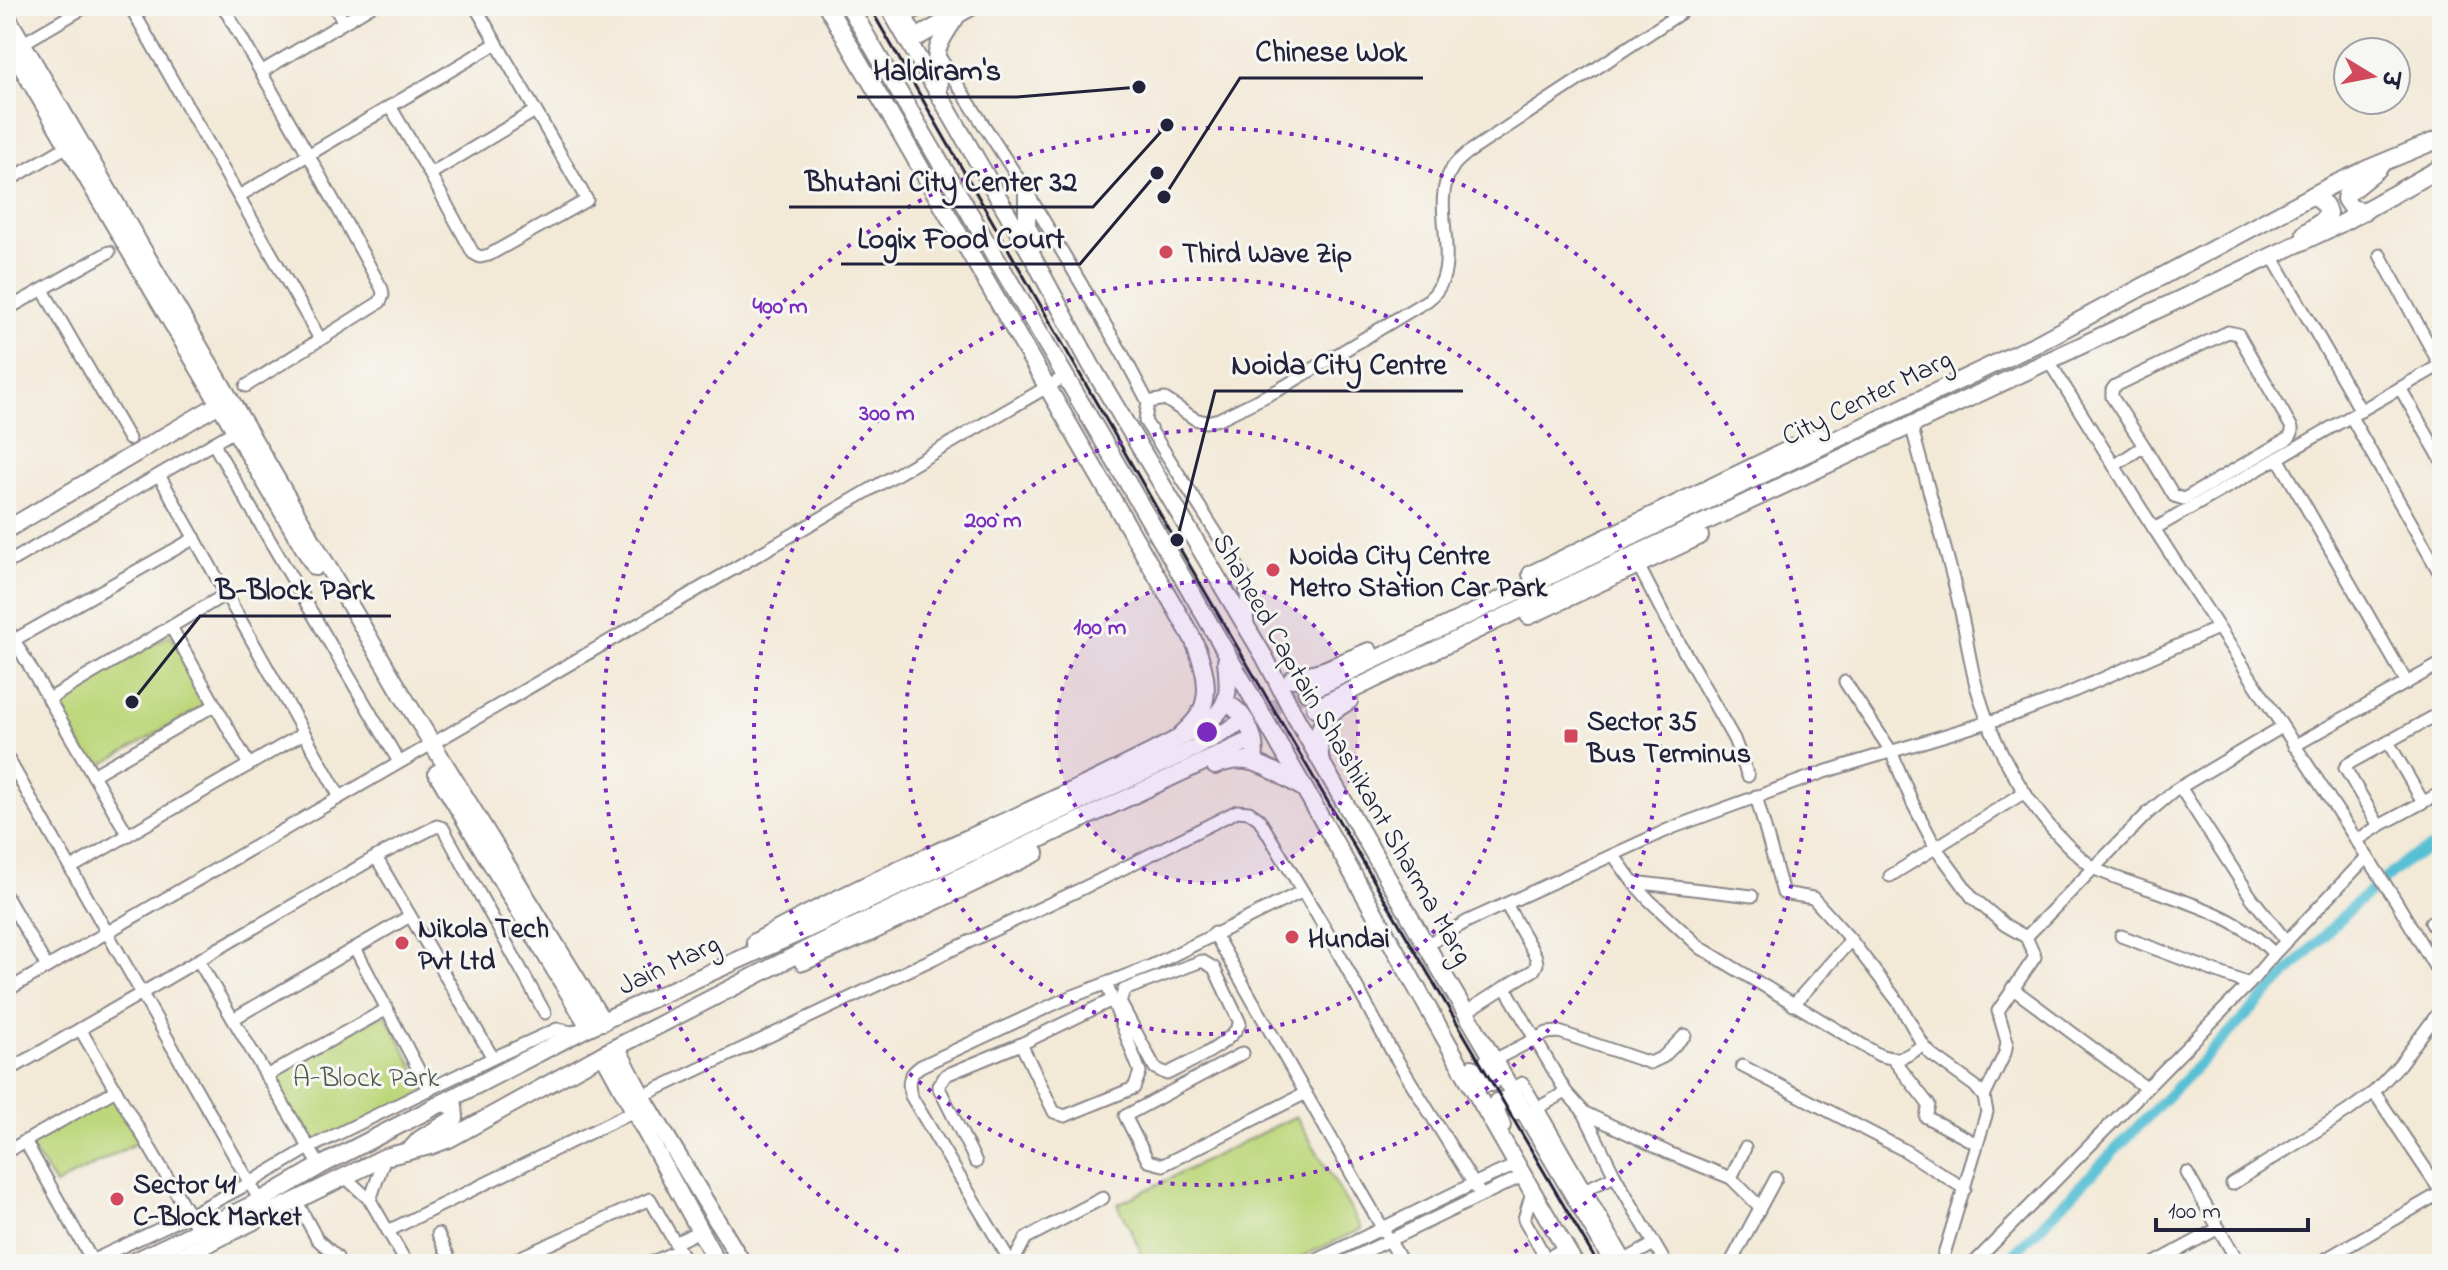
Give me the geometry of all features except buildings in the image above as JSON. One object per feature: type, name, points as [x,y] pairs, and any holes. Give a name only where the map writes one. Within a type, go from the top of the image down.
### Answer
[{"type":"street","points":[[13,45],[87,6]]},
{"type":"street","points":[[130,6],[320,339]]},
{"type":"street","points":[[223,6],[308,154],[383,295],[380,302],[246,386]]},
{"type":"street","points":[[334,6],[344,22]]},
{"type":"street","points":[[261,72],[371,6]]},
{"type":"street","points":[[390,106],[473,253],[480,257],[489,255],[587,200],[475,6]]},
{"type":"street","points":[[827,6],[1199,651],[1204,701],[1197,718],[1178,738]]},
{"type":"street","name":"Shaheed Captain Shashikant Sharma Marg","points":[[849,6],[1305,789],[1504,1146],[1575,1264]]},
{"type":"street","name":"Shaheed Captain Shashikant Sharma Marg","points":[[888,6],[1091,365],[1265,658],[1426,945],[1532,1126],[1622,1263]]},
{"type":"street","points":[[921,6],[903,16],[916,38],[973,6]]},
{"type":"street","points":[[1148,402],[1165,399],[1195,419],[1206,422],[1219,419],[1280,389],[1439,292],[1447,269],[1444,206],[1446,184],[1452,168],[1466,154],[1691,6]]},
{"type":"street","points":[[6,15],[13,45],[73,142],[590,1027],[557,1029],[493,1058],[309,1148],[250,1183],[193,1223],[90,1263],[25,1141]]},
{"type":"street","points":[[945,105],[935,64],[939,41],[958,15]]},
{"type":"street","points":[[239,196],[497,43]]},
{"type":"street","points":[[937,53],[1027,192],[1148,402],[1145,421],[1245,578],[1248,631]]},
{"type":"street","points":[[430,174],[535,111]]},
{"type":"street","name":"City Center Marg","points":[[1307,692],[2038,343],[2313,195],[2442,138]]},
{"type":"street","points":[[6,182],[73,142]]},
{"type":"street","points":[[2365,211],[2351,208],[2346,195],[2385,162]]},
{"type":"street","name":"City Center Marg","points":[[1315,708],[1537,600],[2289,248],[2441,169]]},
{"type":"street","points":[[1027,192],[1027,226],[1056,282],[1060,307]]},
{"type":"street","points":[[2289,248],[2327,216],[2325,205],[2313,195]]},
{"type":"street","points":[[6,310],[109,252]]},
{"type":"street","points":[[2154,529],[2441,365],[2380,255]]},
{"type":"street","points":[[2272,256],[2442,577]]},
{"type":"street","points":[[43,290],[129,439]]},
{"type":"street","points":[[2228,332],[2238,334],[2292,428],[2289,438],[2184,499],[2174,496],[2144,446],[2112,397],[2112,390],[2228,332]]},
{"type":"street","points":[[2048,360],[2369,862],[2438,962],[2442,979]]},
{"type":"street","points":[[6,991],[1066,376]]},
{"type":"street","points":[[2400,388],[2442,461]]},
{"type":"street","points":[[6,530],[224,400]]},
{"type":"street","points":[[1911,424],[1961,611],[1977,687],[1998,748],[2025,792],[2054,832],[2095,869],[2237,923],[2261,939],[2274,954]]},
{"type":"street","points":[[6,564],[240,428]]},
{"type":"street","points":[[1292,679],[1324,670],[1472,605],[1549,564],[1798,445],[1828,434],[1858,429]]},
{"type":"street","points":[[213,443],[399,762]]},
{"type":"street","points":[[2114,466],[2144,446]]},
{"type":"street","points":[[1319,732],[1330,714],[1346,702],[1802,487],[1842,464],[1862,447]]},
{"type":"street","points":[[2278,458],[2407,683]]},
{"type":"street","points":[[159,475],[340,797]]},
{"type":"street","points":[[14,640],[195,538]]},
{"type":"street","points":[[1638,565],[1734,739],[1748,776]]},
{"type":"street","points":[[49,699],[226,594]]},
{"type":"street","points":[[6,626],[128,835]]},
{"type":"street","points":[[171,627],[249,765]]},
{"type":"street","points":[[1426,945],[1468,921],[1674,827],[1756,796],[2058,698],[2218,628]]},
{"type":"street","points":[[726,964],[779,929],[873,882],[1140,760],[1212,719],[1225,703],[1229,690],[1225,651]]},
{"type":"street","points":[[1265,658],[1278,665],[1292,679],[1319,732],[1320,758]]},
{"type":"street","points":[[2294,746],[2442,663]]},
{"type":"street","points":[[1845,682],[1891,751],[1936,848],[1972,897],[2005,925],[2026,937],[2035,957],[1998,1011],[2007,1042],[1984,1097]]},
{"type":"street","points":[[1225,703],[1234,707],[1247,725],[1255,741],[1254,761]]},
{"type":"street","points":[[93,775],[215,705]]},
{"type":"street","points":[[2379,826],[2345,768],[2442,712]]},
{"type":"street","name":"Jain Marg","points":[[129,1264],[193,1223],[260,1201],[320,1166],[590,1027],[824,922],[1195,748],[1237,725]]},
{"type":"street","points":[[2026,937],[2148,813],[2180,787],[2282,727]]},
{"type":"street","points":[[71,868],[304,733]]},
{"type":"street","points":[[2388,742],[2423,802]]},
{"type":"street","name":"Jain Marg","points":[[166,1264],[188,1259],[296,1200],[385,1157],[449,1139],[819,943],[1244,743]]},
{"type":"street","points":[[6,755],[260,1201]]},
{"type":"street","points":[[721,993],[752,984],[865,935],[1221,763],[1254,761],[1305,789]]},
{"type":"street","points":[[2180,787],[2251,897],[2286,941]]},
{"type":"street","points":[[1890,876],[2025,792]]},
{"type":"street","points":[[2356,841],[2442,792]]},
{"type":"street","points":[[1756,796],[1783,893],[1813,898],[1851,940],[1899,1003],[1923,1045],[1975,1086],[1984,1097],[1987,1112],[1941,1264]]},
{"type":"street","points":[[388,1231],[638,1104],[1237,811],[1249,812],[1259,819],[1325,928],[1391,1050],[1478,1188]]},
{"type":"street","points":[[6,1072],[376,857],[437,826],[443,828],[545,1013]]},
{"type":"street","points":[[1614,856],[1657,908],[1701,948],[1793,1005],[1879,1055],[1893,1059],[1906,1057],[1923,1045]]},
{"type":"street","points":[[376,857],[493,1058]]},
{"type":"street","points":[[1973,1264],[2249,984],[2286,941],[2369,862]]},
{"type":"street","points":[[1633,882],[1752,896]]},
{"type":"street","points":[[1012,1264],[911,1096],[911,1074],[921,1066],[1063,1000],[1151,966],[1301,892]]},
{"type":"street","points":[[8,904],[47,967]]},
{"type":"street","points":[[1440,1032],[1454,1041],[1478,1080],[1488,1085],[1494,1081],[1494,1073],[1468,1016],[1505,987],[1534,970],[1537,964],[1506,904]]},
{"type":"street","points":[[2442,915],[2431,922],[2442,940]]},
{"type":"street","points":[[233,1019],[410,916]]},
{"type":"street","points":[[1214,933],[1403,1264]]},
{"type":"street","points":[[2121,936],[2249,984]]},
{"type":"street","points":[[1793,1005],[1851,940]]},
{"type":"street","points":[[355,948],[429,1090]]},
{"type":"street","points":[[198,960],[320,1166]]},
{"type":"street","points":[[1202,961],[1214,968],[1240,1023],[1237,1031],[1224,1042],[1167,1074],[1155,1068],[1120,1002],[1124,990],[1202,961]]},
{"type":"street","points":[[1021,1044],[1054,1112],[1065,1116],[1134,1088],[1140,1072],[1106,983]]},
{"type":"street","points":[[1505,987],[1566,1092],[1583,1111],[1615,1176],[1666,1264]]},
{"type":"street","points":[[2012,988],[2146,1088]]},
{"type":"street","points":[[976,1162],[938,1086],[946,1075],[1021,1044],[1112,1000]]},
{"type":"street","points":[[2232,1184],[2374,1092],[2399,1065],[2442,1008]]},
{"type":"street","points":[[266,1076],[387,1009]]},
{"type":"street","points":[[80,1029],[193,1223]]},
{"type":"street","points":[[1494,1060],[1535,1038],[1559,1032],[1650,1063],[1663,1057],[1685,1035]]},
{"type":"street","points":[[1224,1042],[1231,1059]]},
{"type":"street","points":[[610,1051],[718,1264]]},
{"type":"street","points":[[1243,1053],[1125,1116],[1148,1161],[1163,1165],[1306,1093]]},
{"type":"street","points":[[1893,1059],[1929,1105],[1926,1117],[1977,1144]]},
{"type":"street","points":[[1742,1066],[1904,1150],[1965,1189]]},
{"type":"street","points":[[1511,1089],[1523,1083],[1622,1263],[1654,1244]]},
{"type":"street","points":[[6,1152],[116,1090]]},
{"type":"street","points":[[1536,1109],[1566,1092]]},
{"type":"street","points":[[2317,1264],[2442,1192],[2374,1092]]},
{"type":"street","points":[[1504,1146],[1501,1122],[1495,1108],[1500,1100],[1510,1100],[1532,1126]]},
{"type":"street","points":[[410,1150],[420,1139],[455,1118],[454,1106],[442,1103]]},
{"type":"street","points":[[638,1104],[743,1264]]},
{"type":"street","points":[[1583,1111],[1671,1154],[1731,1178],[1760,1207]]},
{"type":"street","points":[[1731,1178],[1745,1148]]},
{"type":"street","points":[[370,1200],[385,1157]]},
{"type":"street","points":[[1309,1264],[1383,1228],[1519,1171]]},
{"type":"street","points":[[2187,1173],[2239,1264]]},
{"type":"street","points":[[344,1176],[370,1200],[407,1264]]},
{"type":"street","points":[[1584,1190],[1615,1176]]},
{"type":"street","points":[[1730,1264],[1776,1178]]},
{"type":"street","points":[[1340,1264],[1389,1240],[1478,1188]]},
{"type":"street","points":[[1532,1192],[1524,1219],[1544,1262],[1565,1248]]},
{"type":"street","points":[[1012,1264],[1026,1238],[1103,1198]]},
{"type":"street","points":[[505,1264],[650,1199],[687,1264]]},
{"type":"street","points":[[296,1200],[317,1239],[338,1260],[325,1264]]},
{"type":"street","points":[[2153,1264],[2219,1228]]},
{"type":"street","points":[[648,1264],[699,1231]]},
{"type":"street","points":[[438,1234],[452,1264]]},
{"type":"street","points":[[6,1256],[11,1264]]},
{"type":"green space","points":[[170,635],[209,703],[95,769],[55,701]]},
{"type":"green space","name":"A-Block Park","points":[[385,1013],[429,1095],[315,1151],[270,1076]]},
{"type":"green space","points":[[114,1096],[140,1141],[55,1185],[28,1142]]},
{"type":"green space","points":[[1296,1116],[1362,1229],[1286,1264],[1147,1264],[1118,1204]]},
{"type":"waterway","points":[[2004,1264],[2352,907],[2407,860],[2442,843]]},
{"type":"tunnel","points":[[1249,719],[1307,692]]},
{"type":"tunnel","points":[[1244,743],[1315,708]]},
{"type":"railway","points":[[869,6],[1183,554],[1598,1264]]},
{"type":"place","name":"Haldiram's","points":[[1139,87]]},
{"type":"place","name":"Bhutani City Center 32","points":[[1167,125]]},
{"type":"place","name":"Logix Food Court","points":[[1157,173]]},
{"type":"place","name":"Chinese Wok","points":[[1164,197]]},
{"type":"place","name":"Third Wave Zip","points":[[1166,252]]},
{"type":"place","name":"Noida City Centre","points":[[1177,540]]},
{"type":"place","name":"Noida City Centre Metro Station Car Park","points":[[1273,570]]},
{"type":"place","name":"B-Block Park","points":[[132,702]]},
{"type":"place","name":"Sector 35 Bus Terminus","points":[[1571,736]]},
{"type":"place","name":"Hundai","points":[[1292,937]]},
{"type":"place","name":"Nikola Tech Pvt Ltd","points":[[402,943]]},
{"type":"place","name":"Sector 41 C-Block Market","points":[[117,1199]]}]
